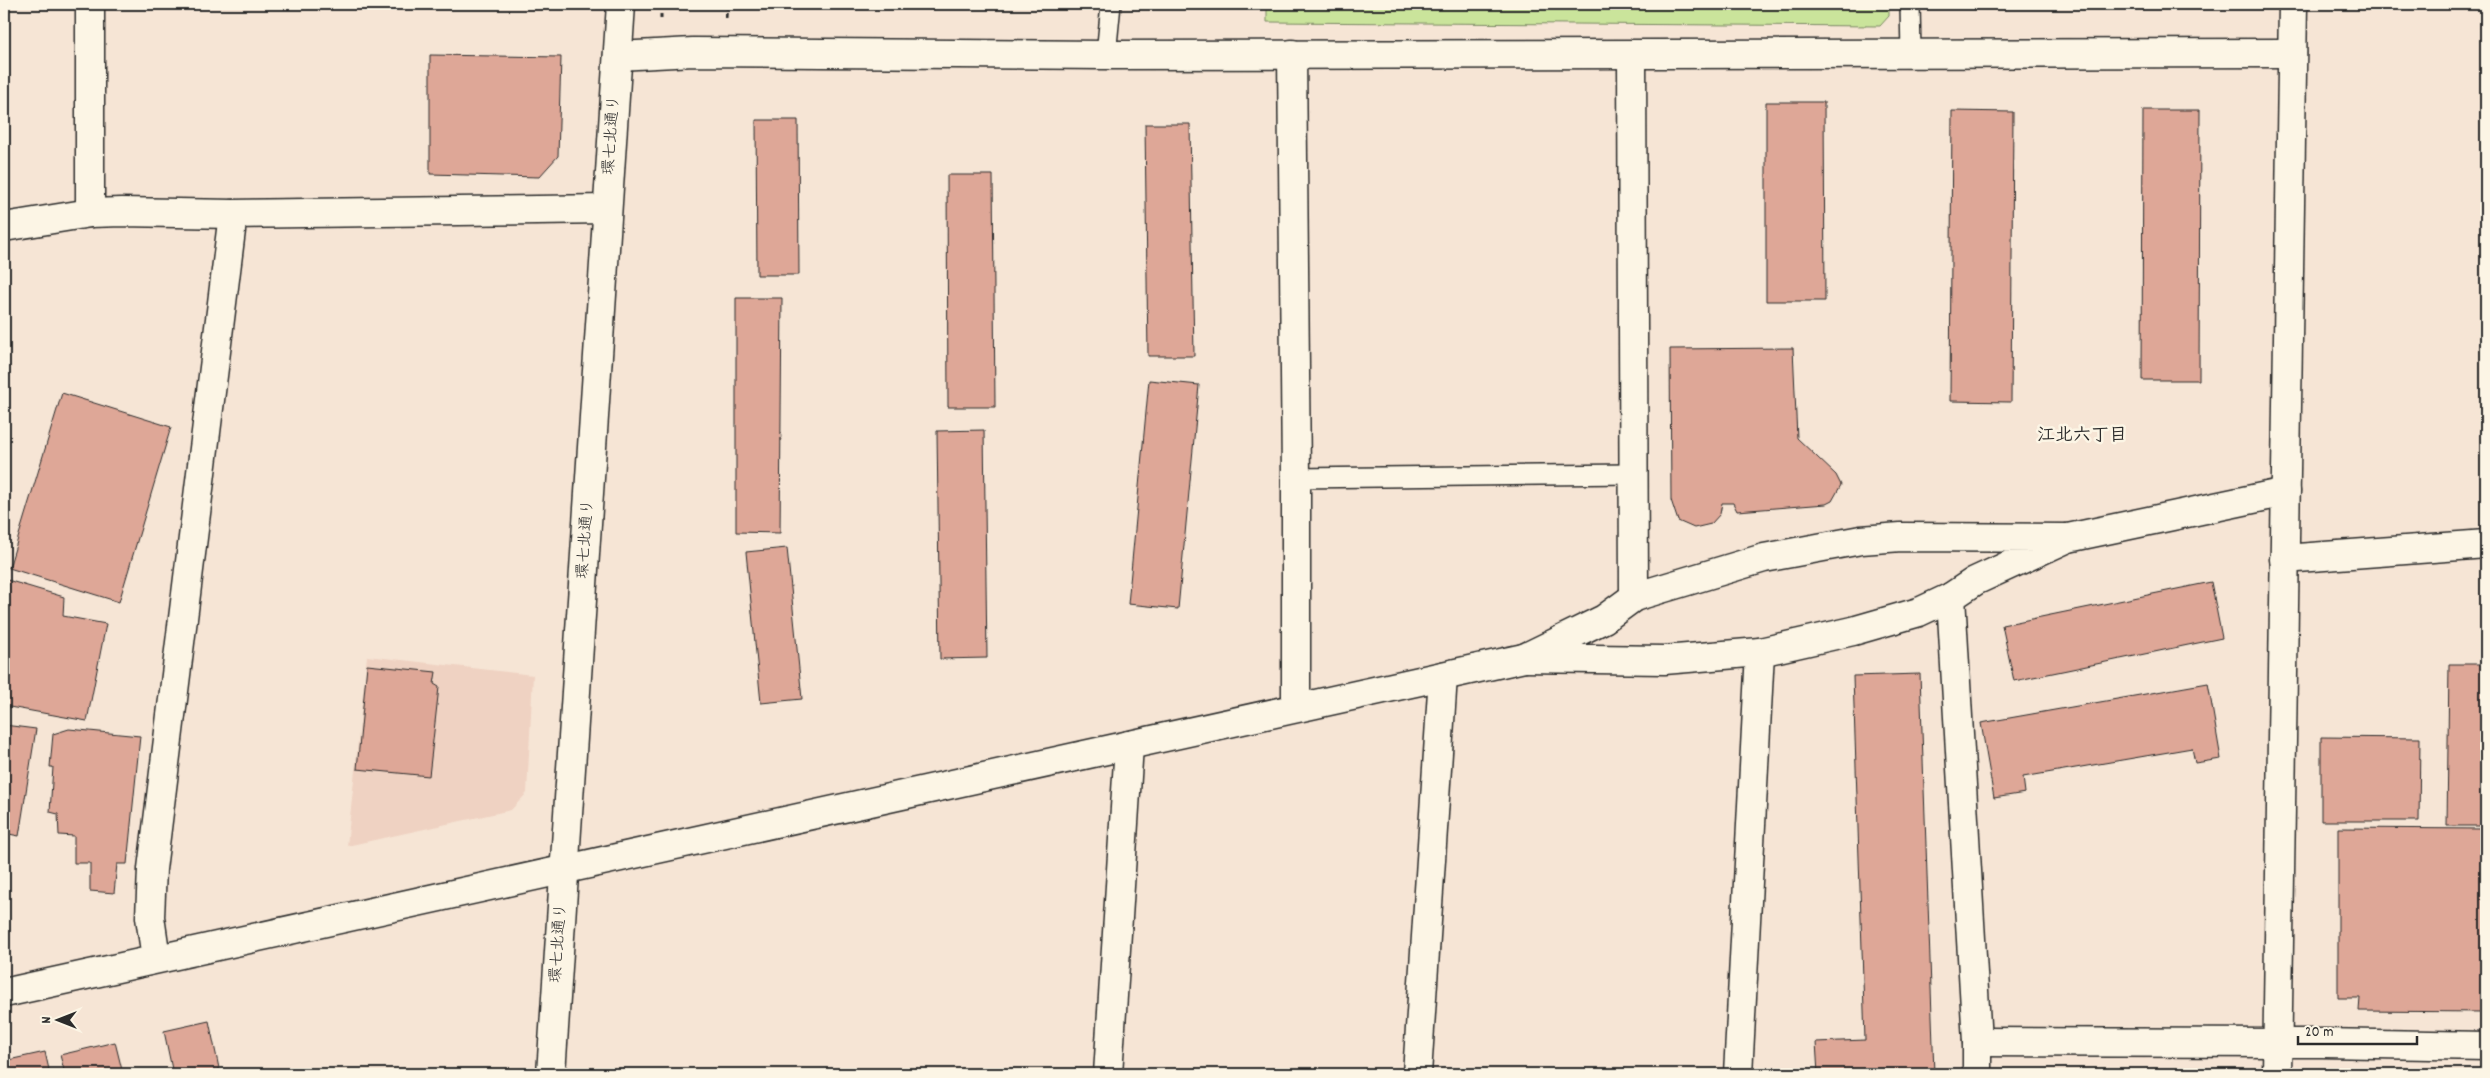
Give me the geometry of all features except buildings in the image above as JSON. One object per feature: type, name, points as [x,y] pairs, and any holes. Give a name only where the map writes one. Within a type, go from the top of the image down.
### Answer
[{"type":"street","points":[[90,4],[90,213]]},
{"type":"street","name":"環七北通り","points":[[551,1074],[621,4]]},
{"type":"street","points":[[2277,1074],[2293,4]]},
{"type":"street","points":[[618,56],[693,52],[1106,55],[2292,53]]},
{"type":"street","points":[[1292,54],[1296,708]]},
{"type":"street","points":[[1632,55],[1634,597]]},
{"type":"street","points":[[4,227],[90,213],[233,214],[607,208]]},
{"type":"street","points":[[156,958],[150,917],[152,869],[233,214]]},
{"type":"street","points":[[4,993],[1524,658],[1604,619],[1634,597],[1764,558],[1861,540],[1902,537],[2068,538],[2286,492]]},
{"type":"street","points":[[1524,658],[1664,660],[1760,652],[1853,631],[1919,612],[1951,597],[1975,581],[2068,538]]},
{"type":"street","points":[[2284,559],[2426,550],[2486,544]]},
{"type":"street","points":[[1951,597],[1977,1042],[1976,1074]]},
{"type":"street","points":[[1738,1074],[1760,652]]},
{"type":"street","points":[[1417,1074],[1444,676]]},
{"type":"street","points":[[1108,1074],[1129,744]]},
{"type":"street","points":[[1977,1042],[2486,1046]]},
{"type":"lane","points":[[1106,55],[1111,4]]},
{"type":"lane","points":[[1910,4],[1911,54]]},
{"type":"lane","points":[[1296,478],[1633,474]]},
{"type":"shaded area","points":[[367,656],[533,675],[527,793],[511,810],[347,846]]},
{"type":"green space","points":[[1267,4],[1889,4],[1889,16],[1880,26],[1267,22]]},
{"type":"green space","points":[[2432,4],[2486,4],[2486,10]]},
{"type":"green space","points":[[2342,1073],[2486,1074],[2340,1074]]},
{"type":"district","name":"江北六丁目","points":[[2082,436]]}]
